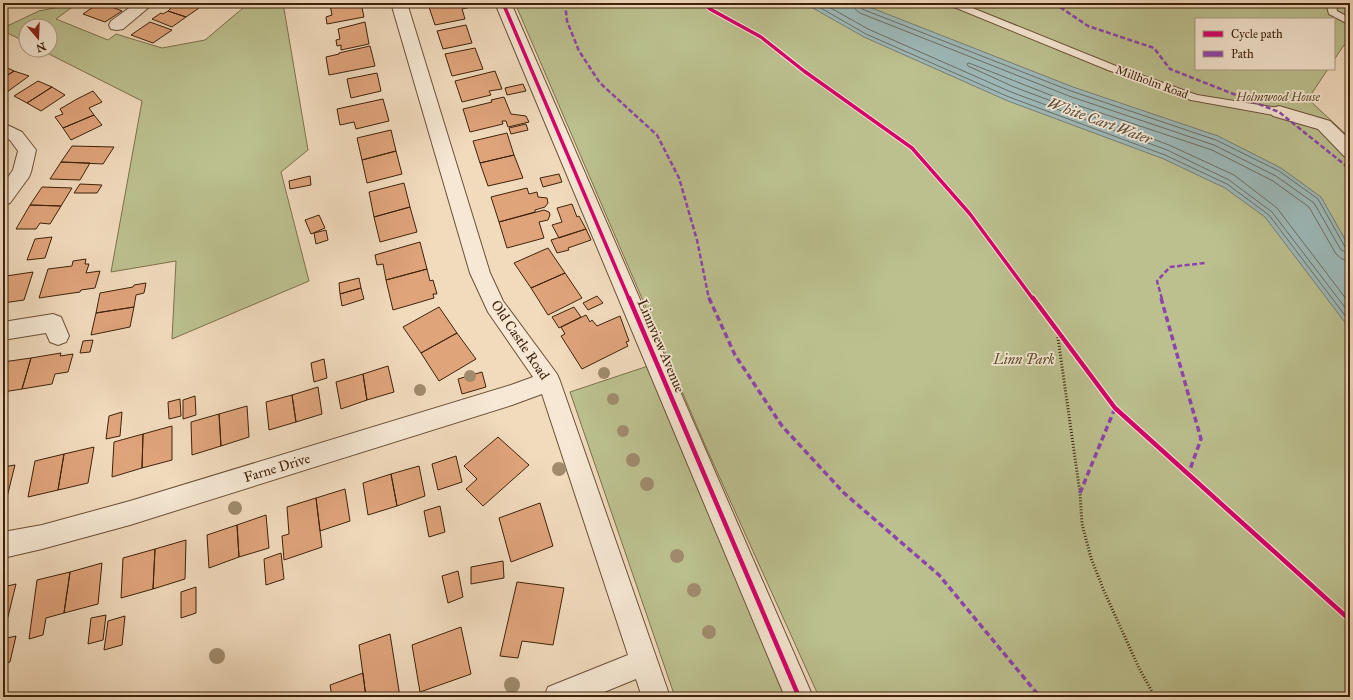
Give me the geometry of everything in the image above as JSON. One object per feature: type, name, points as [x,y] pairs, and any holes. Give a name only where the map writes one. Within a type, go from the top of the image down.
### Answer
[{"type":"street","points":[[116,25],[146,3]]},
{"type":"street","name":"Old Castle Road","points":[[399,3],[480,273],[495,306],[549,381],[656,697]]},
{"type":"street","name":"Linnview Avenue","points":[[503,3],[798,697]]},
{"type":"street","name":"Millholm Road","points":[[1279,112],[1324,125],[1350,151]]},
{"type":"street","points":[[3,129],[16,136],[27,150],[22,172],[3,198]]},
{"type":"street","points":[[3,331],[53,323],[58,336]]},
{"type":"street","name":"Farne Drive","points":[[3,545],[42,538],[130,513],[504,397],[549,381]]},
{"type":"street","points":[[558,697],[644,662]]},
{"type":"lane","name":"Millholm Road","points":[[952,3],[1105,65],[1195,98],[1279,112]]},
{"type":"lane","points":[[1331,3],[1332,12],[1350,22]]},
{"type":"path","points":[[1052,325],[1066,343]]},
{"type":"path","points":[[1056,331],[1080,494],[1082,524],[1091,558],[1104,591],[1139,668],[1155,697]]},
{"type":"green space","points":[[78,3],[57,18],[24,18],[39,11]]},
{"type":"green space","points":[[249,3],[283,3],[308,150],[281,172],[309,281],[172,339],[176,261],[111,272],[142,101],[57,58],[58,20],[108,40],[116,34],[162,48],[205,40]]},
{"type":"green space","name":"Linn Park","points":[[515,3],[1350,3],[1350,47],[1344,45],[1335,58],[1335,18],[1195,18],[1195,70],[1327,70],[1308,99],[1350,138],[1350,697],[819,697],[705,445]]},
{"type":"green space","points":[[18,21],[18,38],[3,31],[3,28]]},
{"type":"green space","points":[[648,366],[788,697],[675,697],[570,392]]},
{"type":"water","name":"White Cart Water","points":[[804,3],[859,3],[1073,87],[1218,136],[1281,168],[1321,197],[1350,248],[1350,329],[1265,217],[1225,188],[1164,159],[1008,101],[864,37]]},
{"type":"building","points":[[99,3],[122,11],[105,22],[83,14]]},
{"type":"building","points":[[176,3],[186,3],[199,8],[186,17],[168,11]]},
{"type":"building","points":[[338,3],[361,3],[364,17],[327,24],[326,17],[332,15],[330,5]]},
{"type":"building","points":[[447,3],[470,3],[471,7],[462,9],[465,19],[435,25],[429,7]]},
{"type":"building","points":[[168,11],[186,17],[172,27],[152,19],[161,13],[163,14]]},
{"type":"building","points":[[150,22],[172,30],[153,43],[131,35]]},
{"type":"building","points":[[365,22],[369,44],[341,50],[341,45],[337,46],[336,40],[340,39],[338,29]]},
{"type":"building","points":[[466,25],[472,43],[443,49],[437,31]]},
{"type":"building","points":[[370,46],[375,66],[329,75],[326,57]]},
{"type":"building","points":[[475,48],[483,69],[452,76],[445,54]]},
{"type":"building","points":[[3,66],[14,71],[3,78]]},
{"type":"building","points":[[14,71],[29,76],[7,92],[3,91],[3,78]]},
{"type":"building","points":[[495,71],[502,89],[489,91],[491,95],[462,102],[455,81]]},
{"type":"building","points":[[377,73],[381,91],[351,98],[347,79]]},
{"type":"building","points":[[38,81],[52,87],[27,103],[14,96]]},
{"type":"building","points":[[523,84],[526,91],[507,95],[505,88]]},
{"type":"building","points":[[52,87],[65,95],[41,111],[27,103]]},
{"type":"building","points":[[93,91],[102,102],[89,108],[94,115],[63,128],[55,117],[63,114],[60,109]]},
{"type":"building","points":[[504,97],[511,114],[526,116],[529,122],[508,127],[506,121],[502,121],[503,124],[470,132],[463,109],[492,102],[491,100]]},
{"type":"building","points":[[383,99],[389,121],[356,129],[354,122],[340,125],[337,109]]},
{"type":"building","points":[[94,115],[102,125],[71,140],[63,128]]},
{"type":"building","points":[[526,124],[528,130],[511,134],[509,128]]},
{"type":"building","points":[[391,130],[396,151],[362,160],[357,138]]},
{"type":"building","points":[[507,133],[514,155],[480,163],[473,141]]},
{"type":"building","points":[[72,146],[114,147],[103,164],[61,162]]},
{"type":"building","points":[[396,151],[402,174],[367,183],[362,160]]},
{"type":"building","points":[[514,155],[523,178],[488,186],[480,163]]},
{"type":"building","points":[[61,162],[90,163],[80,180],[50,179]]},
{"type":"building","points":[[559,174],[562,182],[543,187],[540,178]]},
{"type":"building","points":[[310,176],[311,185],[290,189],[289,181]]},
{"type":"building","points":[[404,183],[410,207],[374,217],[369,192]]},
{"type":"building","points":[[80,184],[102,185],[97,193],[74,193]]},
{"type":"building","points":[[42,187],[72,188],[61,206],[30,205]]},
{"type":"building","points":[[527,188],[529,194],[537,192],[538,197],[547,198],[548,203],[545,207],[535,210],[535,212],[499,222],[491,197]]},
{"type":"building","points":[[572,204],[577,217],[579,216],[586,229],[559,238],[552,225],[562,222],[557,208]]},
{"type":"building","points":[[30,205],[61,206],[50,224],[40,223],[36,229],[16,229]]},
{"type":"building","points":[[410,207],[417,232],[380,242],[374,217]]},
{"type":"building","points":[[544,210],[549,212],[550,215],[548,220],[539,222],[544,238],[507,248],[499,222]]},
{"type":"building","points":[[319,215],[325,228],[311,234],[305,220]]},
{"type":"building","points":[[586,229],[591,240],[568,248],[569,250],[557,253],[551,240]]},
{"type":"building","points":[[326,230],[328,240],[316,244],[314,233]]},
{"type":"building","points":[[52,237],[45,258],[27,260],[35,239]]},
{"type":"building","points":[[420,242],[427,269],[386,280],[383,264],[377,265],[375,255]]},
{"type":"building","points":[[548,248],[565,273],[531,288],[514,263]]},
{"type":"building","points":[[86,259],[85,264],[89,264],[86,273],[100,271],[95,288],[81,290],[80,292],[39,298],[48,269],[72,266],[73,261]]},
{"type":"building","points":[[427,269],[430,281],[433,280],[437,294],[433,294],[434,298],[393,310],[386,280]]},
{"type":"building","points":[[33,272],[24,300],[3,303],[3,284],[6,276]]},
{"type":"building","points":[[565,273],[582,298],[548,315],[531,288]]},
{"type":"building","points":[[359,278],[361,288],[340,294],[339,283]]},
{"type":"building","points":[[146,283],[144,293],[136,295],[134,307],[96,313],[100,293]]},
{"type":"building","points":[[361,288],[364,299],[342,306],[340,294]]},
{"type":"building","points":[[597,296],[603,303],[588,310],[583,303]]},
{"type":"building","points":[[134,307],[130,327],[91,335],[96,313]]},
{"type":"building","points":[[439,307],[457,333],[421,353],[403,327]]},
{"type":"building","points":[[574,307],[581,317],[559,328],[552,317]]},
{"type":"building","points":[[586,315],[590,322],[592,320],[597,326],[620,316],[629,341],[626,342],[628,346],[582,369],[561,336],[565,334],[561,327]]},
{"type":"building","points":[[457,333],[476,359],[439,381],[421,353]]},
{"type":"building","points":[[93,340],[90,352],[80,353],[83,341]]},
{"type":"building","points":[[61,353],[60,356],[73,354],[68,372],[55,374],[52,384],[22,389],[31,358]]},
{"type":"building","points":[[31,358],[22,389],[3,392],[3,362]]},
{"type":"building","points":[[324,359],[327,378],[314,382],[311,363]]},
{"type":"building","points":[[388,366],[394,392],[367,400],[363,374]]},
{"type":"building","points":[[482,372],[486,387],[462,394],[458,379]]},
{"type":"building","points":[[363,374],[367,400],[341,409],[336,382]]},
{"type":"building","points":[[318,387],[322,414],[296,422],[292,395]]},
{"type":"building","points":[[292,395],[296,422],[269,430],[266,402]]},
{"type":"building","points":[[195,396],[196,415],[183,419],[183,400]]},
{"type":"building","points":[[180,399],[181,416],[169,419],[168,402]]},
{"type":"building","points":[[247,406],[249,437],[221,446],[219,414]]},
{"type":"building","points":[[122,412],[120,436],[106,439],[109,416]]},
{"type":"building","points":[[219,414],[221,446],[192,455],[191,422]]},
{"type":"building","points":[[172,426],[172,460],[142,468],[143,434]]},
{"type":"building","points":[[143,434],[142,468],[112,477],[114,442]]},
{"type":"building","points":[[498,437],[529,465],[483,506],[466,489],[477,479],[464,466]]},
{"type":"building","points":[[94,447],[88,483],[58,490],[64,454]]},
{"type":"building","points":[[64,454],[58,490],[28,497],[35,461]]},
{"type":"building","points":[[456,456],[462,482],[438,490],[432,464]]},
{"type":"building","points":[[15,465],[6,501],[3,501],[3,467]]},
{"type":"building","points":[[419,466],[425,496],[397,506],[391,474]]},
{"type":"building","points":[[391,474],[397,506],[368,515],[363,483]]},
{"type":"building","points":[[345,489],[350,521],[320,531],[316,498]]},
{"type":"building","points":[[316,498],[322,547],[284,560],[282,536],[289,534],[287,507]]},
{"type":"building","points":[[540,503],[553,546],[511,562],[499,518]]},
{"type":"building","points":[[440,506],[445,532],[429,537],[424,511]]},
{"type":"building","points":[[266,515],[269,548],[239,557],[237,525]]},
{"type":"building","points":[[237,525],[239,557],[209,568],[207,535]]},
{"type":"building","points":[[186,540],[185,579],[153,589],[155,549]]},
{"type":"building","points":[[155,549],[153,589],[121,598],[123,558]]},
{"type":"building","points":[[281,553],[284,579],[266,585],[264,559]]},
{"type":"building","points":[[503,561],[504,578],[471,584],[471,567]]},
{"type":"building","points":[[102,563],[98,604],[64,613],[70,572]]},
{"type":"building","points":[[458,571],[463,597],[448,603],[442,576]]},
{"type":"building","points":[[70,572],[64,613],[46,618],[43,635],[29,639],[37,580]]},
{"type":"building","points":[[517,582],[564,588],[553,645],[522,641],[518,658],[500,656]]},
{"type":"building","points":[[16,584],[5,629],[3,629],[3,587]]},
{"type":"building","points":[[196,587],[196,613],[181,618],[181,592]]},
{"type":"building","points":[[106,615],[103,640],[88,644],[91,618]]},
{"type":"building","points":[[125,616],[122,645],[104,650],[108,621]]},
{"type":"building","points":[[461,627],[471,674],[420,692],[412,645]]},
{"type":"building","points":[[390,634],[400,697],[366,697],[359,645]]},
{"type":"building","points":[[16,636],[10,662],[3,664],[3,639]]},
{"type":"building","points":[[363,673],[366,697],[332,697],[330,685]]},
{"type":"marked path","points":[[565,3],[567,21],[579,51],[600,83],[657,135],[679,178],[697,240],[707,294],[735,355],[782,426],[844,493],[939,575],[1040,697]]},
{"type":"marked path","points":[[1054,3],[1088,26],[1154,48],[1170,69],[1279,112],[1350,169]]},
{"type":"marked path","points":[[1188,475],[1201,439],[1172,340],[1157,281],[1170,267],[1205,263]]},
{"type":"marked path","points":[[1080,493],[1115,408]]},
{"type":"cycle path","points":[[503,3],[799,697]]},
{"type":"cycle path","points":[[703,3],[710,9],[761,37],[804,71],[912,148],[970,214],[1115,408],[1350,620]]},
{"type":"park label","name":"Holmwood House","points":[[1278,97]]}]
